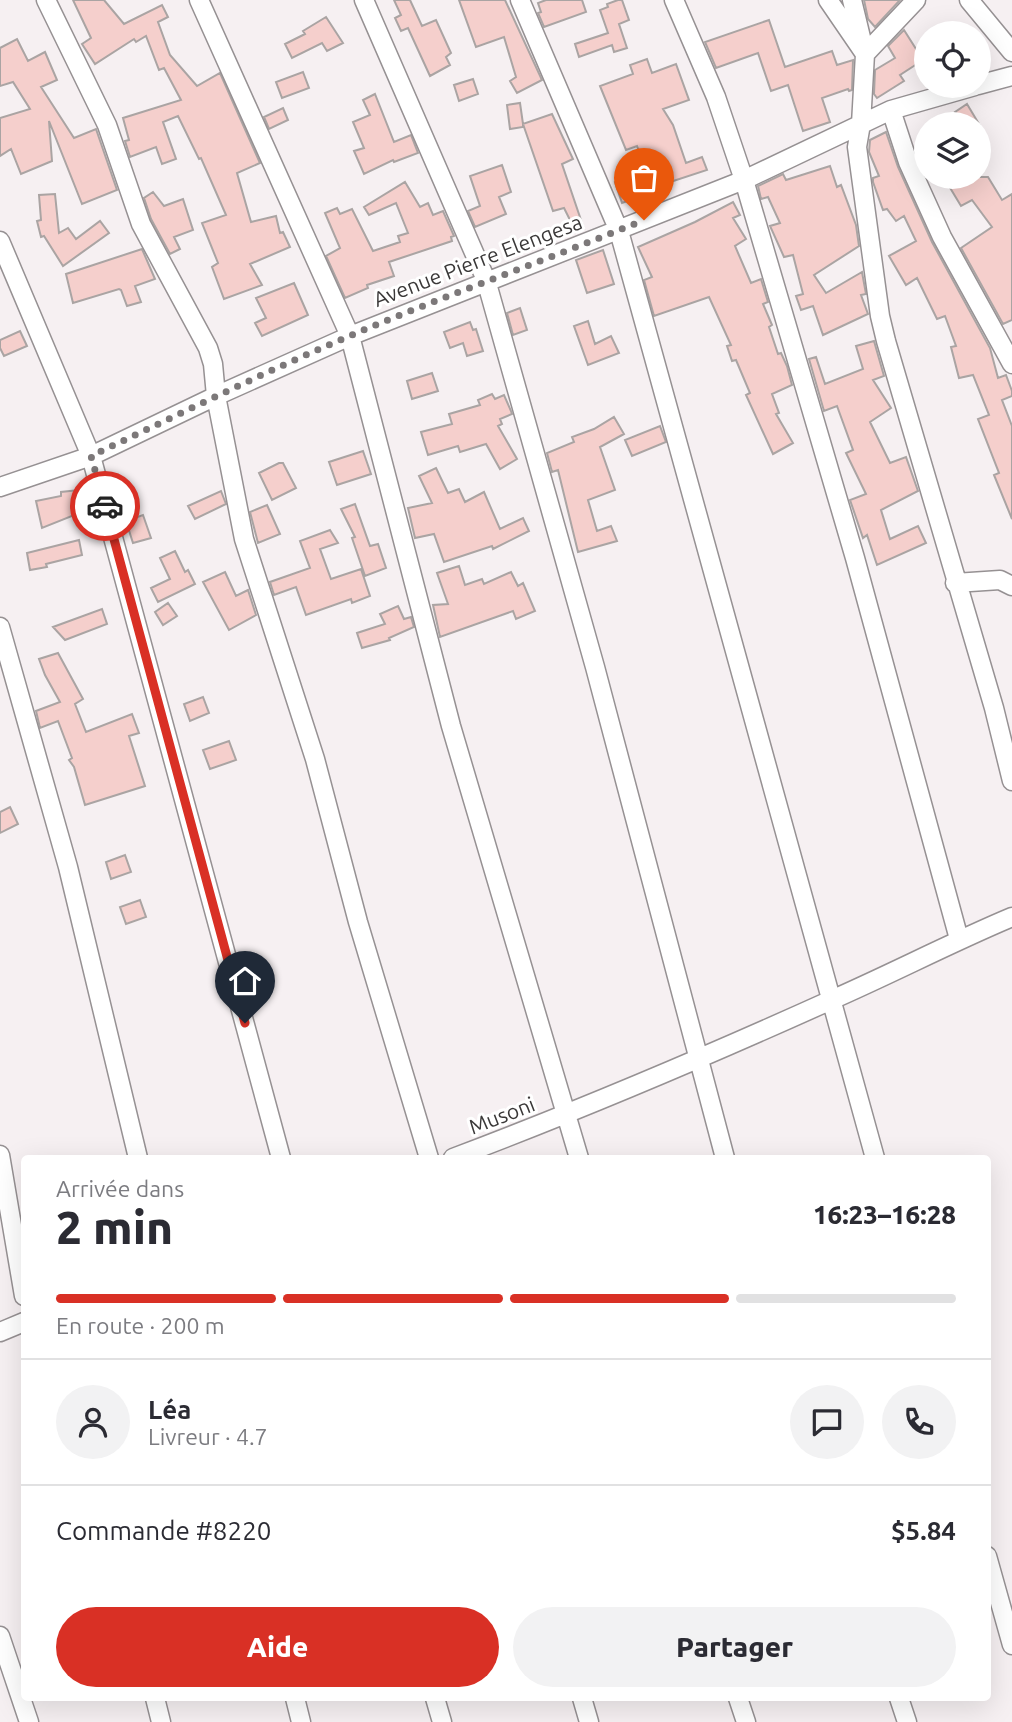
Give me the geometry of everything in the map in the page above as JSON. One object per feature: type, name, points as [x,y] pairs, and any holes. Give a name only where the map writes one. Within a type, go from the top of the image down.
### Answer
[{"type":"street","points":[[46,0],[107,125],[141,224],[208,348],[244,539],[315,759],[358,922],[428,1155]]},
{"type":"street","points":[[199,0],[350,336],[451,726],[578,1155]]},
{"type":"street","points":[[363,0],[486,280],[595,667],[725,1155]]},
{"type":"street","points":[[520,0],[619,231],[874,1155]]},
{"type":"street","points":[[674,0],[716,97],[744,180],[855,558],[959,939]]},
{"type":"street","points":[[828,0],[865,54]]},
{"type":"street","points":[[852,0],[865,54],[861,124],[856,147],[880,316],[955,583],[994,708],[1012,782]]},
{"type":"street","points":[[865,54],[916,0]]},
{"type":"street","points":[[969,0],[1012,52]]},
{"type":"street","name":"Avenue Pierre Elengesa","points":[[991,81],[1012,76]]},
{"type":"street","name":"Avenue Pierre Elengesa","points":[[0,487],[91,456],[350,336],[744,180],[891,110],[932,98]]},
{"type":"street","points":[[891,110],[908,162],[942,237],[1012,364]]},
{"type":"street","points":[[0,241],[91,456],[280,1155]]},
{"type":"street","points":[[955,583],[1000,580],[1012,586]]},
{"type":"street","points":[[0,627],[68,867],[137,1155]]},
{"type":"street","name":"Musoni","points":[[461,1155],[568,1115],[831,1001],[959,939],[1012,917]]},
{"type":"street","points":[[0,1155],[21,1278]]},
{"type":"street","points":[[0,1332],[21,1323]]},
{"type":"street","points":[[991,1570],[1012,1645]]},
{"type":"street","points":[[0,1636],[21,1698]]},
{"type":"street","points":[[22,1701],[29,1722]]},
{"type":"street","points":[[156,1701],[161,1722]]},
{"type":"street","points":[[296,1701],[301,1722]]},
{"type":"street","points":[[436,1701],[442,1722]]},
{"type":"street","points":[[583,1701],[589,1722]]},
{"type":"street","points":[[739,1701],[746,1722]]},
{"type":"street","points":[[900,1701],[907,1722]]},
{"type":"building","points":[[73,0],[104,0],[124,24],[162,5],[168,17],[158,22],[170,55],[197,86],[220,73],[260,163],[237,173],[251,222],[276,216],[280,233],[283,232],[290,247],[250,264],[262,285],[224,299],[212,267],[218,263],[202,223],[226,215],[201,158],[199,159],[178,116],[163,122],[176,159],[162,164],[156,147],[130,157],[123,118],[181,100],[164,68],[159,70],[146,36],[136,42],[134,39],[95,64],[82,44],[91,38]]},
{"type":"building","points":[[394,0],[410,0],[422,26],[436,20],[451,53],[446,57],[450,65],[430,76],[408,28],[401,31],[395,18],[401,15]]},
{"type":"building","points":[[459,0],[505,0],[542,80],[517,93],[510,81],[516,77],[504,37],[476,47]]},
{"type":"building","points":[[546,0],[582,0],[586,12],[544,27],[538,13],[541,12],[538,3]]},
{"type":"building","points":[[622,0],[629,20],[619,24],[627,48],[614,52],[612,45],[579,57],[575,44],[608,33],[600,10]]},
{"type":"building","points":[[864,0],[900,0],[875,27],[868,19]]},
{"type":"building","points":[[326,17],[343,43],[327,51],[322,43],[292,58],[285,44],[305,34],[303,31]]},
{"type":"building","points":[[769,20],[785,67],[832,51],[837,65],[853,60],[852,90],[822,98],[830,122],[803,131],[788,85],[771,91],[758,53],[716,68],[705,42]]},
{"type":"building","points":[[904,30],[914,46],[914,66],[900,75],[904,81],[877,98],[874,94],[875,70],[895,58],[888,46]]},
{"type":"building","points":[[17,39],[28,61],[45,52],[57,80],[41,87],[74,138],[96,129],[117,190],[82,204],[49,121],[52,161],[21,174],[11,149],[0,156],[0,118],[30,109],[13,82],[0,86],[0,48]]},
{"type":"building","points":[[647,59],[652,73],[676,64],[689,100],[663,109],[673,125],[686,163],[702,157],[707,170],[652,188],[653,192],[622,203],[615,182],[646,171],[637,146],[626,150],[600,86],[633,74],[630,65]]},
{"type":"building","points":[[303,72],[309,88],[282,98],[276,82]]},
{"type":"building","points":[[473,79],[478,94],[459,101],[454,85]]},
{"type":"building","points":[[375,94],[394,142],[411,135],[418,153],[394,162],[393,160],[364,174],[354,151],[364,148],[353,122],[370,115],[363,100]]},
{"type":"building","points":[[520,103],[523,127],[510,129],[507,105]]},
{"type":"building","points":[[967,104],[972,112],[955,112]]},
{"type":"building","points":[[283,108],[288,120],[269,129],[264,117]]},
{"type":"building","points":[[552,114],[573,159],[562,164],[584,229],[576,232],[564,208],[553,211],[523,124]]},
{"type":"building","points":[[886,132],[898,167],[932,242],[990,348],[998,378],[1006,375],[1012,391],[1012,396],[1002,400],[1012,426],[1012,519],[994,475],[999,473],[978,419],[989,415],[973,375],[959,378],[951,347],[956,346],[945,316],[937,319],[917,278],[906,285],[889,256],[916,241],[904,216],[896,221],[887,209],[883,210],[873,182],[873,178],[879,176],[869,152],[870,140]]},
{"type":"building","points":[[502,165],[511,192],[499,197],[506,214],[475,227],[468,211],[480,206],[470,176]]},
{"type":"building","points":[[830,166],[837,187],[841,185],[856,225],[859,246],[814,275],[826,293],[862,272],[866,294],[861,295],[868,314],[823,335],[813,306],[801,310],[796,296],[803,294],[793,255],[784,257],[770,226],[780,223],[768,197],[761,199],[758,186],[783,174],[786,180]]},
{"type":"building","points":[[405,182],[420,207],[428,203],[433,215],[443,211],[454,236],[451,237],[452,241],[389,262],[394,276],[367,285],[368,288],[345,298],[326,256],[340,248],[325,213],[337,208],[340,214],[352,209],[373,251],[400,242],[398,236],[408,233],[396,203],[369,215],[364,207]]},
{"type":"building","points":[[991,182],[1002,200],[1012,194],[1012,320],[1003,324],[961,248],[992,227],[972,200],[961,206],[951,189],[991,189]]},
{"type":"building","points":[[153,192],[164,206],[183,199],[193,230],[174,237],[180,249],[170,254],[151,219],[144,198]]},
{"type":"building","points":[[55,194],[59,233],[68,228],[76,239],[100,221],[109,233],[63,266],[44,236],[41,237],[37,221],[41,220],[39,195]]},
{"type":"building","points":[[733,202],[740,215],[733,218],[746,239],[735,246],[751,283],[761,279],[768,302],[763,304],[772,325],[769,327],[778,354],[781,353],[787,366],[792,385],[772,394],[779,413],[776,414],[793,443],[773,454],[746,395],[750,393],[736,360],[732,361],[727,346],[731,345],[709,297],[654,316],[644,280],[652,277],[638,247]]},
{"type":"building","points":[[142,249],[155,279],[135,286],[141,302],[127,306],[119,289],[73,303],[66,274]]},
{"type":"building","points":[[603,250],[614,284],[587,293],[576,260]]},
{"type":"building","points":[[294,283],[308,315],[262,336],[255,323],[266,318],[256,298]]},
{"type":"building","points":[[520,308],[527,330],[513,335],[507,313]]},
{"type":"building","points":[[588,321],[595,344],[611,336],[619,353],[588,365],[574,326]]},
{"type":"building","points":[[470,322],[473,330],[476,329],[483,351],[467,356],[463,343],[450,348],[444,332]]},
{"type":"building","points":[[20,331],[27,346],[4,356],[0,340]]},
{"type":"building","points":[[874,341],[884,376],[873,380],[891,408],[870,422],[890,463],[906,457],[918,491],[881,510],[890,539],[918,526],[926,543],[877,565],[867,535],[863,538],[850,500],[866,494],[846,453],[853,450],[837,406],[824,411],[809,359],[816,357],[825,384],[863,369],[856,346]]},
{"type":"building","points":[[432,373],[438,391],[412,399],[407,381]]},
{"type":"building","points":[[492,394],[495,399],[504,395],[511,411],[512,414],[500,419],[502,424],[498,426],[517,459],[500,469],[486,444],[460,452],[458,446],[428,455],[421,432],[452,424],[449,414],[480,405],[478,400]]},
{"type":"building","points":[[614,417],[624,434],[600,447],[615,490],[588,500],[597,531],[611,526],[617,541],[578,552],[558,470],[552,472],[547,453],[574,442],[572,437],[594,429]]},
{"type":"building","points":[[660,426],[666,442],[632,456],[625,440]]},
{"type":"building","points":[[363,451],[371,474],[337,485],[329,462]]},
{"type":"building","points":[[283,463],[296,488],[272,500],[259,473]]},
{"type":"building","points":[[436,468],[448,493],[459,489],[465,502],[484,492],[500,529],[523,518],[529,531],[493,549],[492,546],[444,562],[434,534],[415,538],[408,508],[432,503],[419,476]]},
{"type":"building","points":[[79,490],[87,510],[42,528],[36,501],[61,496],[61,492]]},
{"type":"building","points":[[221,491],[226,504],[195,519],[188,506]]},
{"type":"building","points":[[355,504],[370,546],[378,544],[386,568],[365,576],[352,538],[355,537],[341,509]]},
{"type":"building","points":[[267,505],[280,534],[258,543],[250,512]]},
{"type":"building","points":[[143,515],[151,538],[133,543],[126,521]]},
{"type":"building","points":[[330,530],[338,543],[320,549],[331,579],[361,569],[370,596],[352,603],[351,599],[306,615],[296,587],[274,595],[270,582],[310,568],[300,541]]},
{"type":"building","points":[[79,540],[82,555],[30,570],[27,553]]},
{"type":"building","points":[[175,551],[185,572],[188,570],[195,584],[158,602],[151,588],[170,579],[160,558]]},
{"type":"building","points":[[459,566],[465,585],[482,579],[484,584],[511,572],[518,586],[523,583],[535,611],[516,619],[513,611],[440,637],[433,605],[448,604],[437,573]]},
{"type":"building","points":[[225,572],[236,596],[248,590],[256,615],[229,630],[203,582]]},
{"type":"building","points":[[168,603],[177,616],[163,625],[155,612]]},
{"type":"building","points":[[398,606],[404,619],[411,617],[414,627],[389,638],[390,640],[362,648],[357,633],[385,624],[380,614]]},
{"type":"building","points":[[102,609],[107,624],[65,640],[53,627]]},
{"type":"building","points":[[58,653],[83,699],[75,704],[86,732],[132,714],[139,733],[129,736],[145,786],[85,805],[58,721],[40,728],[36,711],[60,702],[39,659]]},
{"type":"building","points":[[203,697],[209,713],[190,721],[184,704]]},
{"type":"building","points":[[229,741],[236,760],[210,769],[203,750]]},
{"type":"building","points":[[10,807],[18,824],[0,833],[0,812]]},
{"type":"building","points":[[125,855],[131,872],[111,879],[106,862]]},
{"type":"building","points":[[140,900],[146,917],[126,924],[120,907]]},
{"type":"way so far","points":[[105,506],[91,456],[350,336],[486,280],[644,220]]},
{"type":"route","points":[[105,506],[245,1023]]}]
